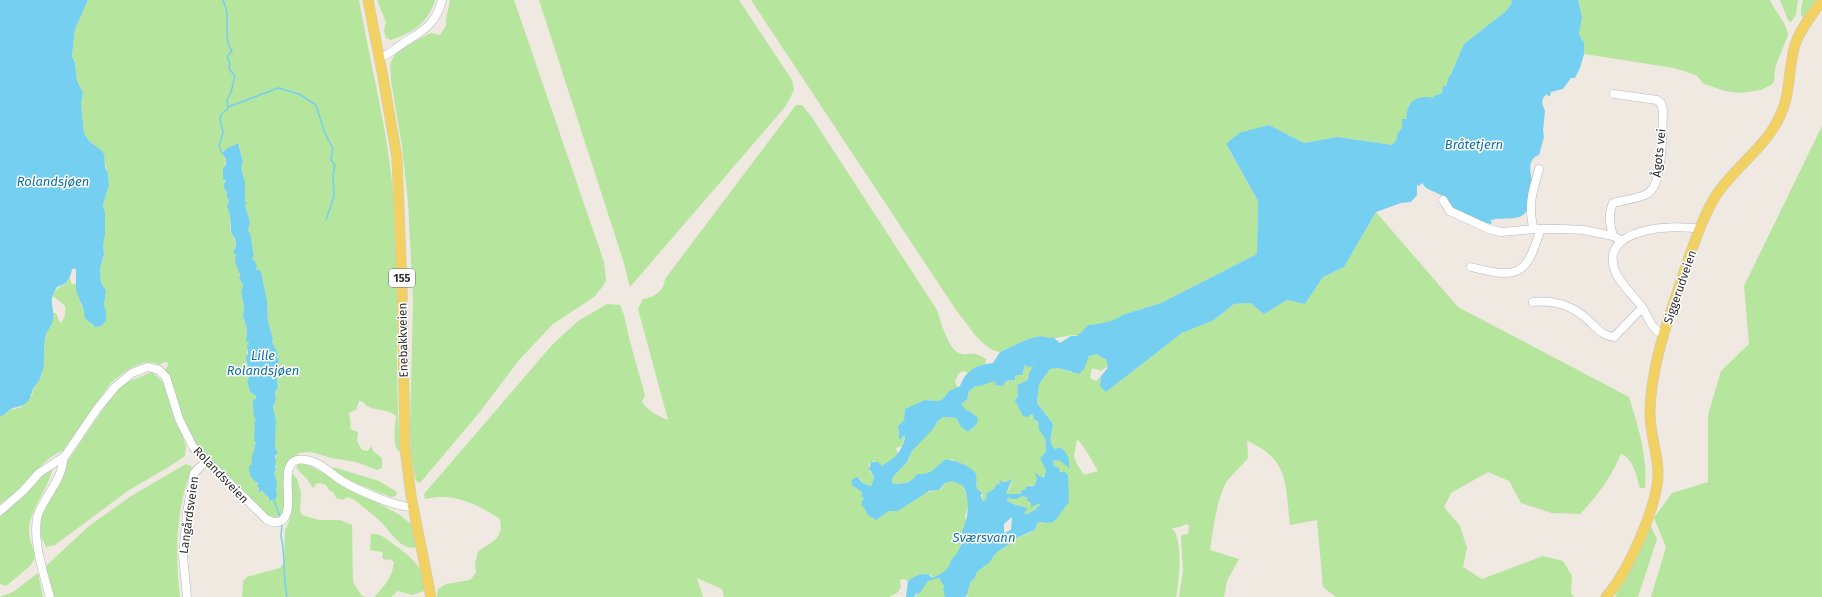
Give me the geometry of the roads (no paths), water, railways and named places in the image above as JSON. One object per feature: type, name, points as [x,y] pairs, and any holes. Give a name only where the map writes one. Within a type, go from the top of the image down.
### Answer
[{"type":"main road","name":"Enebakkveien","points":[[368,0],[391,122],[398,172],[403,294],[405,448],[414,507],[432,597]]},
{"type":"main road","name":"Siggerudveien","points":[[1606,597],[1613,588],[1628,561],[1648,520],[1655,498],[1658,471],[1651,431],[1650,408],[1664,335],[1700,229],[1717,194],[1736,170],[1766,138],[1780,116],[1786,101],[1795,45],[1803,28],[1822,0]]},
{"type":"street","points":[[379,54],[397,47],[429,26],[435,18],[442,0]]},
{"type":"street","name":"Ågots vei","points":[[1613,236],[1610,218],[1611,208],[1614,203],[1647,194],[1656,184],[1659,174],[1663,111],[1662,103],[1657,100],[1614,94]]},
{"type":"street","points":[[1471,267],[1487,271],[1512,273],[1520,269],[1532,255],[1537,229],[1530,219],[1530,206],[1539,169]]},
{"type":"street","points":[[1443,200],[1450,211],[1489,229],[1512,232],[1537,229],[1584,230],[1613,236],[1622,241]]},
{"type":"street","points":[[1664,335],[1655,331],[1642,308],[1620,280],[1615,270],[1614,256],[1622,241],[1631,234],[1650,230],[1700,229]]},
{"type":"street","points":[[1533,302],[1553,302],[1566,306],[1578,312],[1605,335],[1614,337],[1642,308]]},
{"type":"street","name":"Rolandsveien","points":[[0,511],[23,491],[40,473],[62,459],[112,391],[132,373],[148,367],[159,370],[166,377],[185,434],[193,447],[264,518],[274,522],[283,520],[288,512],[288,472],[291,464],[298,460],[304,459],[317,464],[357,489],[401,506],[414,507]]},
{"type":"street","points":[[50,597],[40,560],[36,524],[40,511],[61,469],[62,459]]},
{"type":"street","name":"Langårdsveien","points":[[187,597],[183,556],[187,513],[194,473],[206,461]]},
{"type":"water","name":"Rolandsjøen","points":[[0,0],[88,0],[75,29],[72,56],[75,63],[77,81],[83,93],[81,104],[84,133],[89,141],[104,154],[109,185],[103,205],[105,213],[105,235],[103,245],[104,255],[100,269],[101,282],[106,291],[104,305],[106,310],[106,321],[101,326],[95,327],[85,318],[76,290],[76,269],[72,269],[68,281],[57,287],[52,297],[53,320],[44,344],[43,372],[40,380],[33,389],[27,403],[11,409],[0,417]]},
{"type":"water","name":"Bråtetjern","points":[[1511,0],[1578,0],[1582,17],[1579,34],[1584,43],[1584,54],[1575,78],[1571,78],[1563,89],[1551,92],[1550,96],[1547,94],[1543,98],[1542,103],[1545,111],[1543,130],[1544,137],[1539,155],[1532,160],[1531,163],[1530,170],[1532,182],[1530,200],[1524,214],[1514,218],[1494,219],[1490,221],[1492,222],[1491,224],[1478,221],[1455,210],[1443,196],[1426,188],[1422,183],[1419,186],[1417,185],[1417,195],[1411,202],[1401,203],[1376,212],[1344,267],[1323,277],[1305,304],[1287,300],[1264,314],[1250,303],[1234,304],[1214,320],[1182,333],[1106,392],[1100,386],[1101,376],[1107,369],[1108,364],[1105,359],[1096,354],[1089,356],[1084,369],[1079,374],[1059,368],[1050,369],[1039,384],[1037,403],[1053,424],[1051,444],[1055,449],[1059,447],[1062,448],[1069,459],[1069,468],[1058,460],[1053,461],[1054,466],[1059,468],[1060,472],[1065,472],[1068,475],[1069,502],[1054,522],[1038,522],[1035,530],[1016,538],[995,554],[989,563],[977,572],[974,579],[971,581],[966,597],[945,597],[943,590],[944,586],[939,578],[928,581],[920,593],[916,594],[914,597],[906,597],[908,581],[920,574],[930,575],[932,578],[946,569],[951,560],[957,554],[963,538],[962,530],[966,520],[968,501],[963,486],[952,481],[945,483],[939,490],[929,491],[898,511],[889,511],[876,520],[869,516],[861,504],[864,498],[861,497],[862,492],[853,486],[851,481],[856,477],[859,478],[862,483],[871,486],[874,478],[869,470],[871,462],[878,462],[883,467],[883,465],[897,454],[905,438],[904,435],[900,440],[898,426],[904,420],[905,409],[925,400],[938,401],[943,399],[949,391],[960,386],[965,376],[972,369],[993,363],[1000,352],[1028,339],[1041,336],[1049,338],[1053,337],[1060,343],[1071,336],[1078,336],[1078,334],[1081,333],[1088,325],[1111,321],[1122,315],[1161,303],[1257,254],[1258,201],[1226,144],[1239,133],[1269,125],[1304,143],[1338,137],[1392,145],[1397,139],[1397,134],[1402,128],[1402,119],[1407,119],[1410,104],[1421,97],[1433,98],[1434,96],[1442,93],[1443,86],[1446,86],[1448,78],[1464,44],[1506,11],[1512,3]],"holes":[[[1025,365],[1028,367],[1033,366],[1029,373],[1028,380],[1017,385],[1018,395],[1015,401],[1023,416],[1028,417],[1031,414],[1033,415],[1034,419],[1038,422],[1039,430],[1045,438],[1046,452],[1040,458],[1046,470],[1044,478],[1035,473],[1037,479],[1034,486],[1027,486],[1020,494],[1006,494],[1012,479],[1006,482],[1000,481],[999,482],[1001,485],[997,484],[994,489],[987,493],[986,500],[983,501],[981,496],[982,492],[977,489],[976,474],[961,463],[946,460],[926,474],[917,474],[909,481],[903,483],[892,483],[892,478],[907,462],[912,451],[943,417],[956,418],[961,427],[968,432],[977,424],[978,418],[966,410],[961,404],[967,400],[969,391],[976,386],[981,386],[991,382],[996,382],[995,385],[1003,386],[1006,381],[1015,380],[1015,375],[1022,375]],[[1022,496],[1028,498],[1026,500],[1031,503],[1031,507],[1041,503],[1040,506],[1027,514],[1024,513],[1028,509],[1007,500],[1008,497],[1010,499],[1018,499]],[[1012,517],[1011,530],[1004,533],[1004,524]]]},
{"type":"water","name":"Lille Rolandsjøen","points":[[238,143],[243,162],[241,169],[245,181],[245,201],[247,203],[245,205],[250,222],[248,230],[251,236],[254,255],[252,259],[255,261],[257,267],[255,269],[260,270],[261,272],[267,300],[268,322],[273,339],[272,342],[278,354],[276,355],[279,360],[276,369],[278,388],[275,392],[276,399],[273,408],[276,420],[275,448],[278,453],[275,456],[275,468],[277,469],[274,473],[277,482],[277,492],[276,499],[269,501],[269,498],[262,491],[258,492],[258,483],[252,478],[249,472],[249,466],[252,464],[252,457],[255,447],[253,446],[256,444],[254,438],[254,422],[256,421],[253,400],[256,398],[255,395],[250,392],[247,381],[250,375],[247,371],[249,371],[246,357],[248,354],[247,346],[249,342],[246,341],[247,329],[243,316],[244,306],[241,293],[243,285],[239,278],[240,275],[235,261],[236,255],[233,252],[236,246],[235,239],[231,232],[230,215],[227,206],[229,201],[223,186],[226,180],[223,180],[223,168],[226,165],[226,159],[222,154],[226,149]]},
{"type":"waterway","points":[[222,153],[219,146],[223,133],[220,118],[222,113],[228,109],[227,100],[231,92],[235,76],[229,69],[230,64],[227,57],[232,51],[227,38],[227,11],[223,0]]},
{"type":"waterway","points":[[228,107],[278,88],[299,94],[316,105],[324,131],[333,149],[331,160],[335,165],[333,175],[334,196],[326,220]]},
{"type":"waterway","points":[[274,500],[280,517]]},
{"type":"waterway","points":[[282,524],[281,536],[287,597]]},
{"type":"water label","name":"Sværsvann","points":[[984,537]]}]
